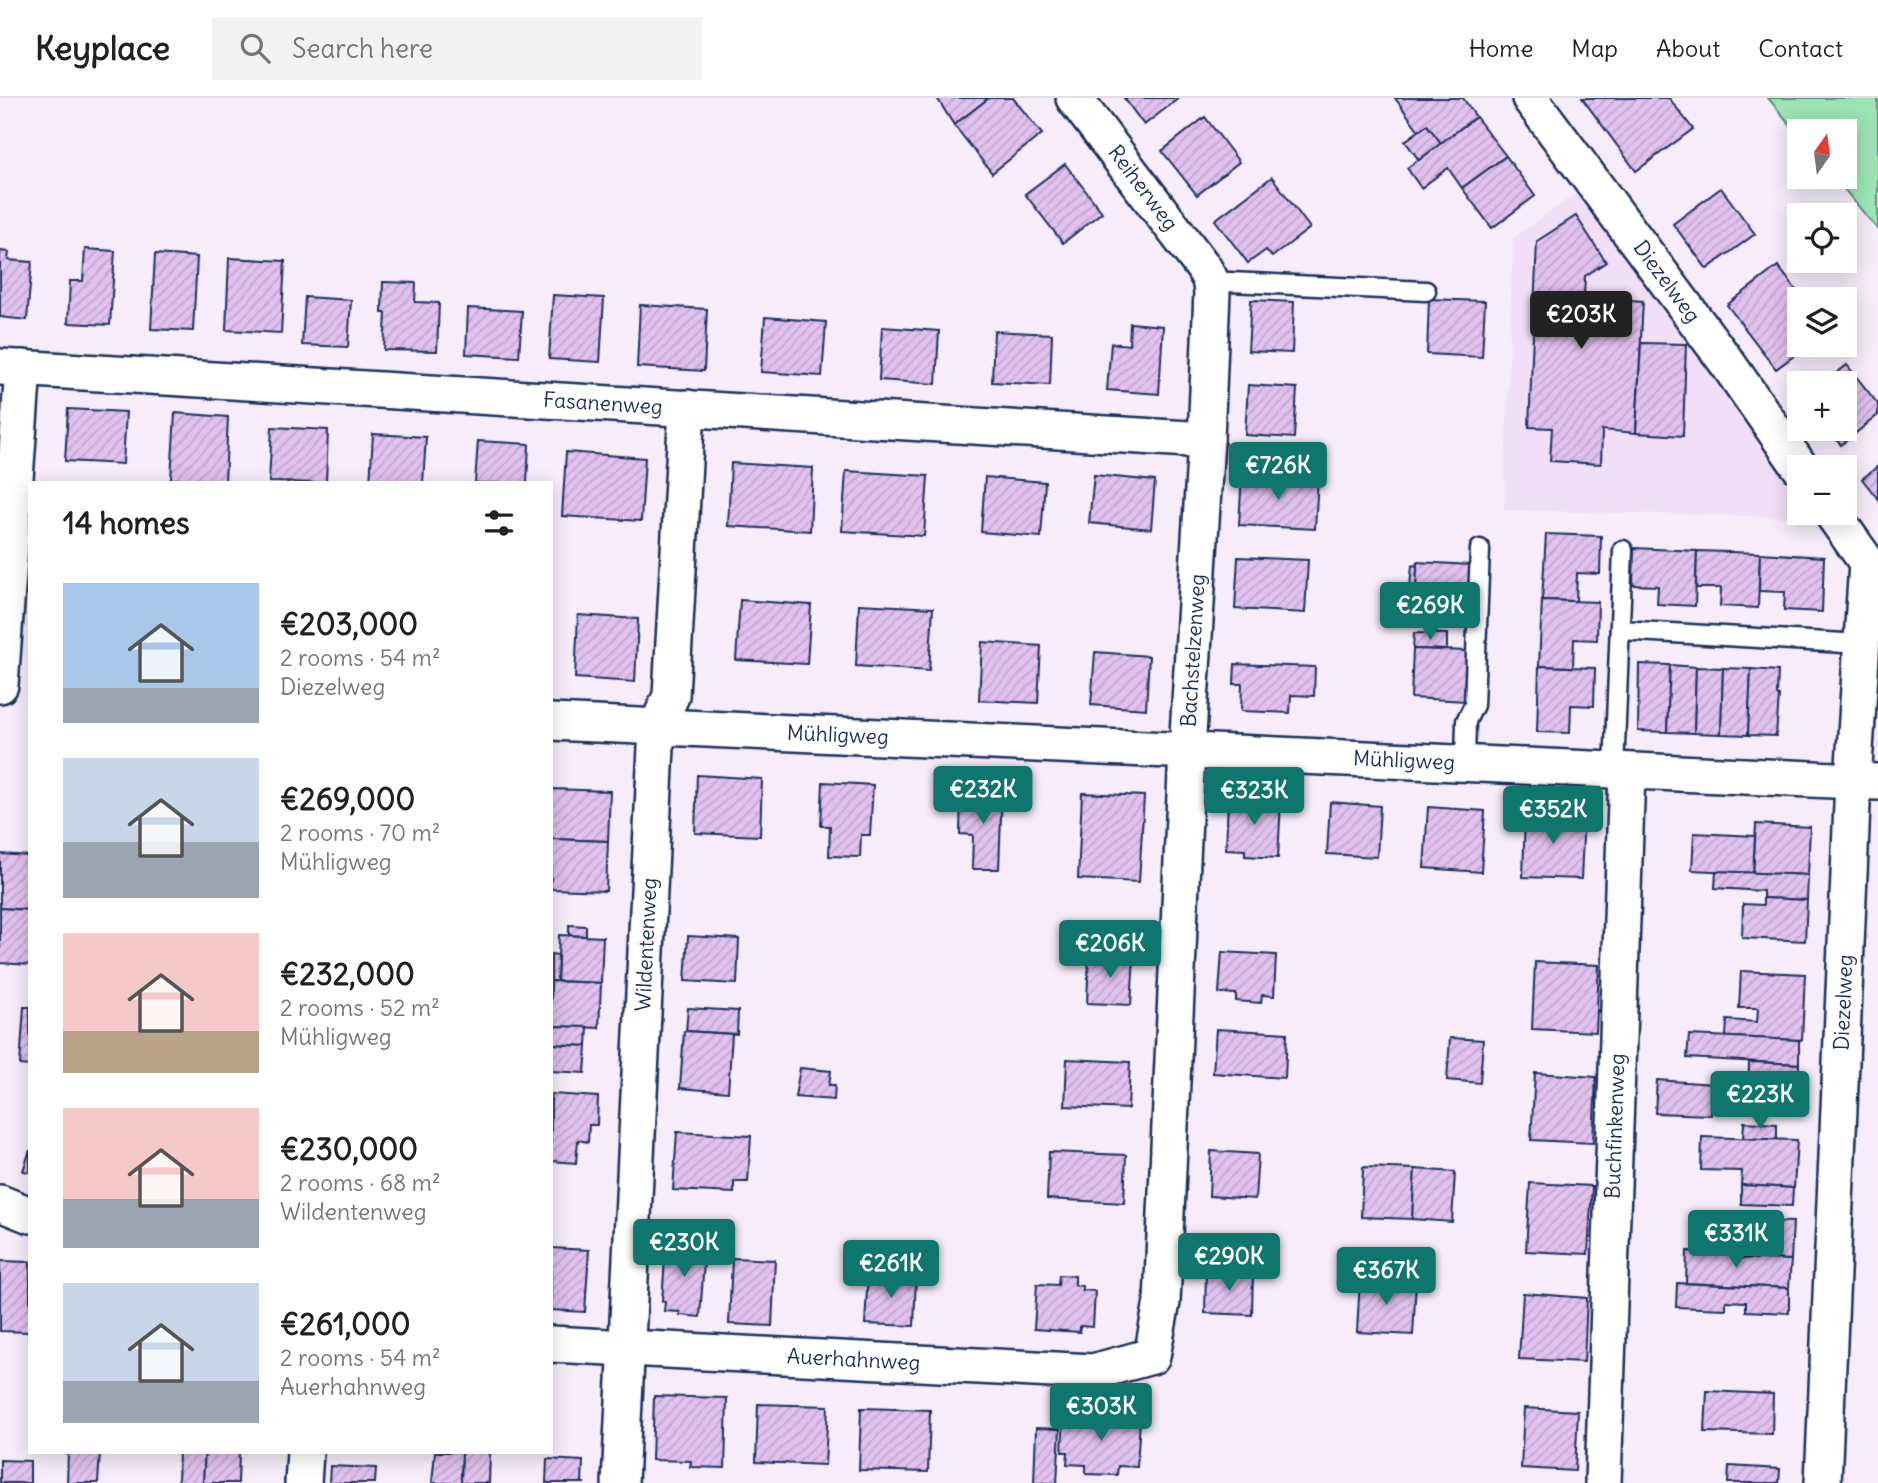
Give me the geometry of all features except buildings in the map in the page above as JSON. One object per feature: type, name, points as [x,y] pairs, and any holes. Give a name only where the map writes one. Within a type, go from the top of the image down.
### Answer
[{"type":"street","name":"Reiherweg","points":[[1074,98],[1210,282]]},
{"type":"street","name":"Diezelweg","points":[[1531,98],[1728,364],[1792,455]]},
{"type":"street","name":"Bachstelzenweg","points":[[1152,1356],[1161,1302],[1187,751],[1206,440],[1210,282]]},
{"type":"street","name":"Fasanenweg","points":[[12,367],[1206,440]]},
{"type":"street","points":[[10,684],[12,367]]},
{"type":"street","name":"Wildentenweg","points":[[620,1483],[657,727],[671,696],[687,408]]},
{"type":"street","name":"Diezelweg","points":[[1823,1483],[1866,781],[1862,644],[1873,570],[1841,525]]},
{"type":"street","name":"Mühligweg","points":[[553,722],[1866,781]]},
{"type":"street","name":"Buchfinkenweg","points":[[1603,1483],[1621,771]]},
{"type":"street","points":[[0,1203],[28,1214]]},
{"type":"street","name":"Auerhahnweg","points":[[553,1344],[1093,1372],[1152,1356]]},
{"type":"street","points":[[303,1483],[305,1454]]},
{"type":"lane","points":[[1210,282],[1426,291]]},
{"type":"lane","points":[[1465,764],[1466,721],[1474,705],[1480,549]]},
{"type":"lane","points":[[1621,771],[1620,630],[1623,550]]},
{"type":"lane","points":[[1620,630],[1862,644]]},
{"type":"shaded area","points":[[1580,191],[1787,464],[1787,517],[1504,510],[1513,238]]},
{"type":"green space","points":[[1768,98],[1878,98],[1878,230],[1844,189],[1857,189],[1857,119],[1787,121]]}]
